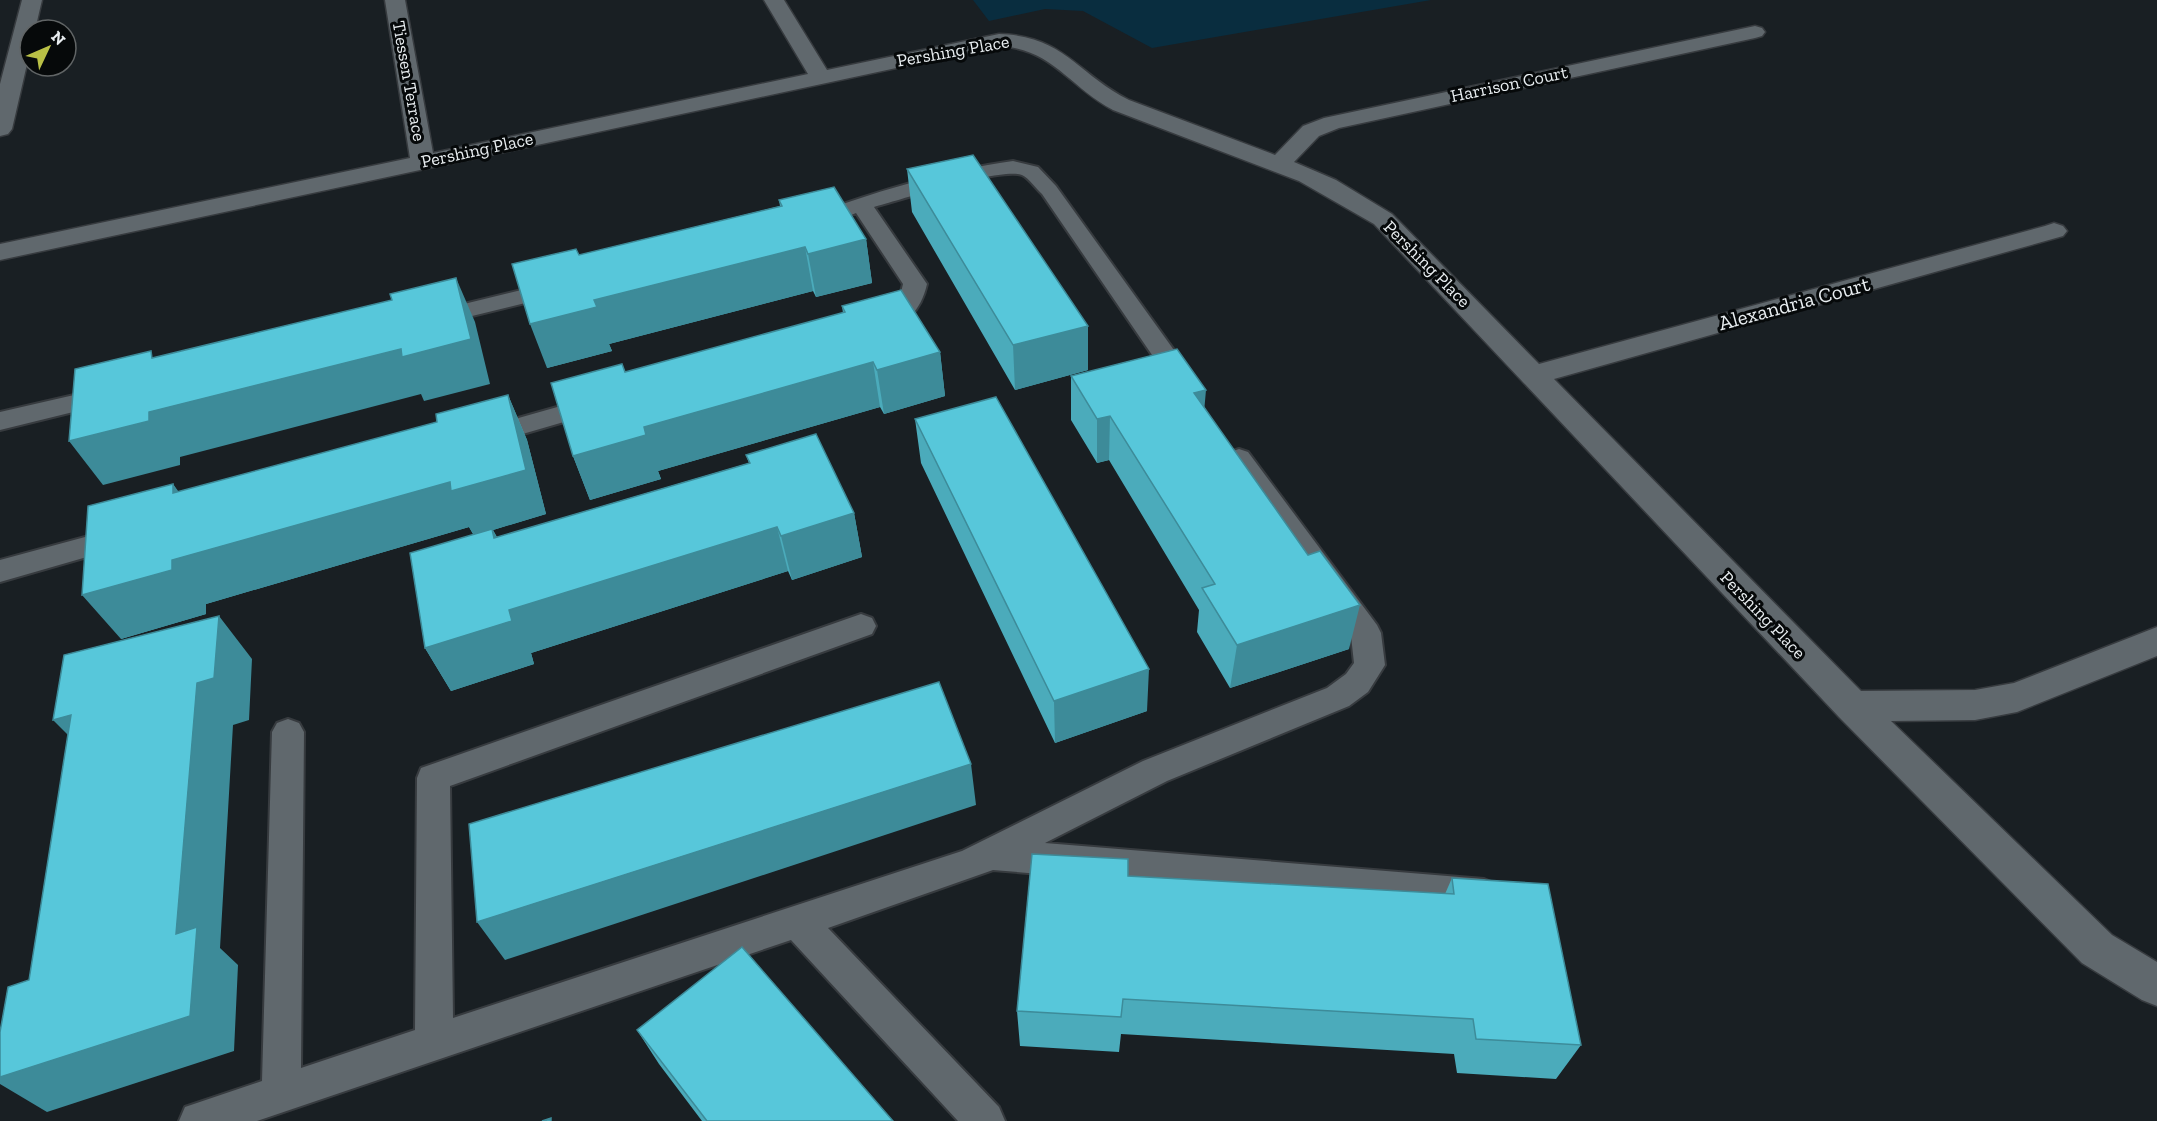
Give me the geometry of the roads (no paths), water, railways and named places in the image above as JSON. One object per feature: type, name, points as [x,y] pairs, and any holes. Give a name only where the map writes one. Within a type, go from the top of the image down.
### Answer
[{"type":"street","points":[[1,124],[32,0]]},
{"type":"street","name":"Tiessen Terrace","points":[[395,0],[423,162]]},
{"type":"street","points":[[774,0],[821,77]]},
{"type":"street","name":"Harrison Court","points":[[1278,165],[1311,131],[1332,123],[1755,32]]},
{"type":"street","name":"Pershing Place","points":[[0,252],[999,40],[1028,41],[1064,60],[1083,80],[1118,104],[1337,190],[1383,219],[1852,706],[2097,949],[2157,985]]},
{"type":"street","name":"Alexandria Court","points":[[1533,375],[2054,231]]},
{"type":"street","points":[[1852,706],[1975,705],[2017,697],[2157,641]]},
{"type":"lane","points":[[784,235],[861,204],[986,171],[1013,167],[1031,171],[1049,190],[1199,403]]},
{"type":"lane","points":[[855,332],[877,326],[900,314],[912,303],[915,285],[861,204]]},
{"type":"lane","points":[[403,325],[588,281]]},
{"type":"lane","points":[[0,421],[138,388]]},
{"type":"lane","points":[[456,443],[616,399]]},
{"type":"lane","points":[[200,1121],[971,864],[1155,771],[1338,697],[1357,683],[1370,665],[1366,633],[1220,432]]},
{"type":"lane","points":[[0,571],[148,529]]},
{"type":"lane","points":[[434,1043],[433,778],[861,626]]},
{"type":"lane","points":[[281,1094],[288,732]]},
{"type":"lane","points":[[990,854],[1489,895]]},
{"type":"lane","points":[[798,922],[985,1121]]}]
